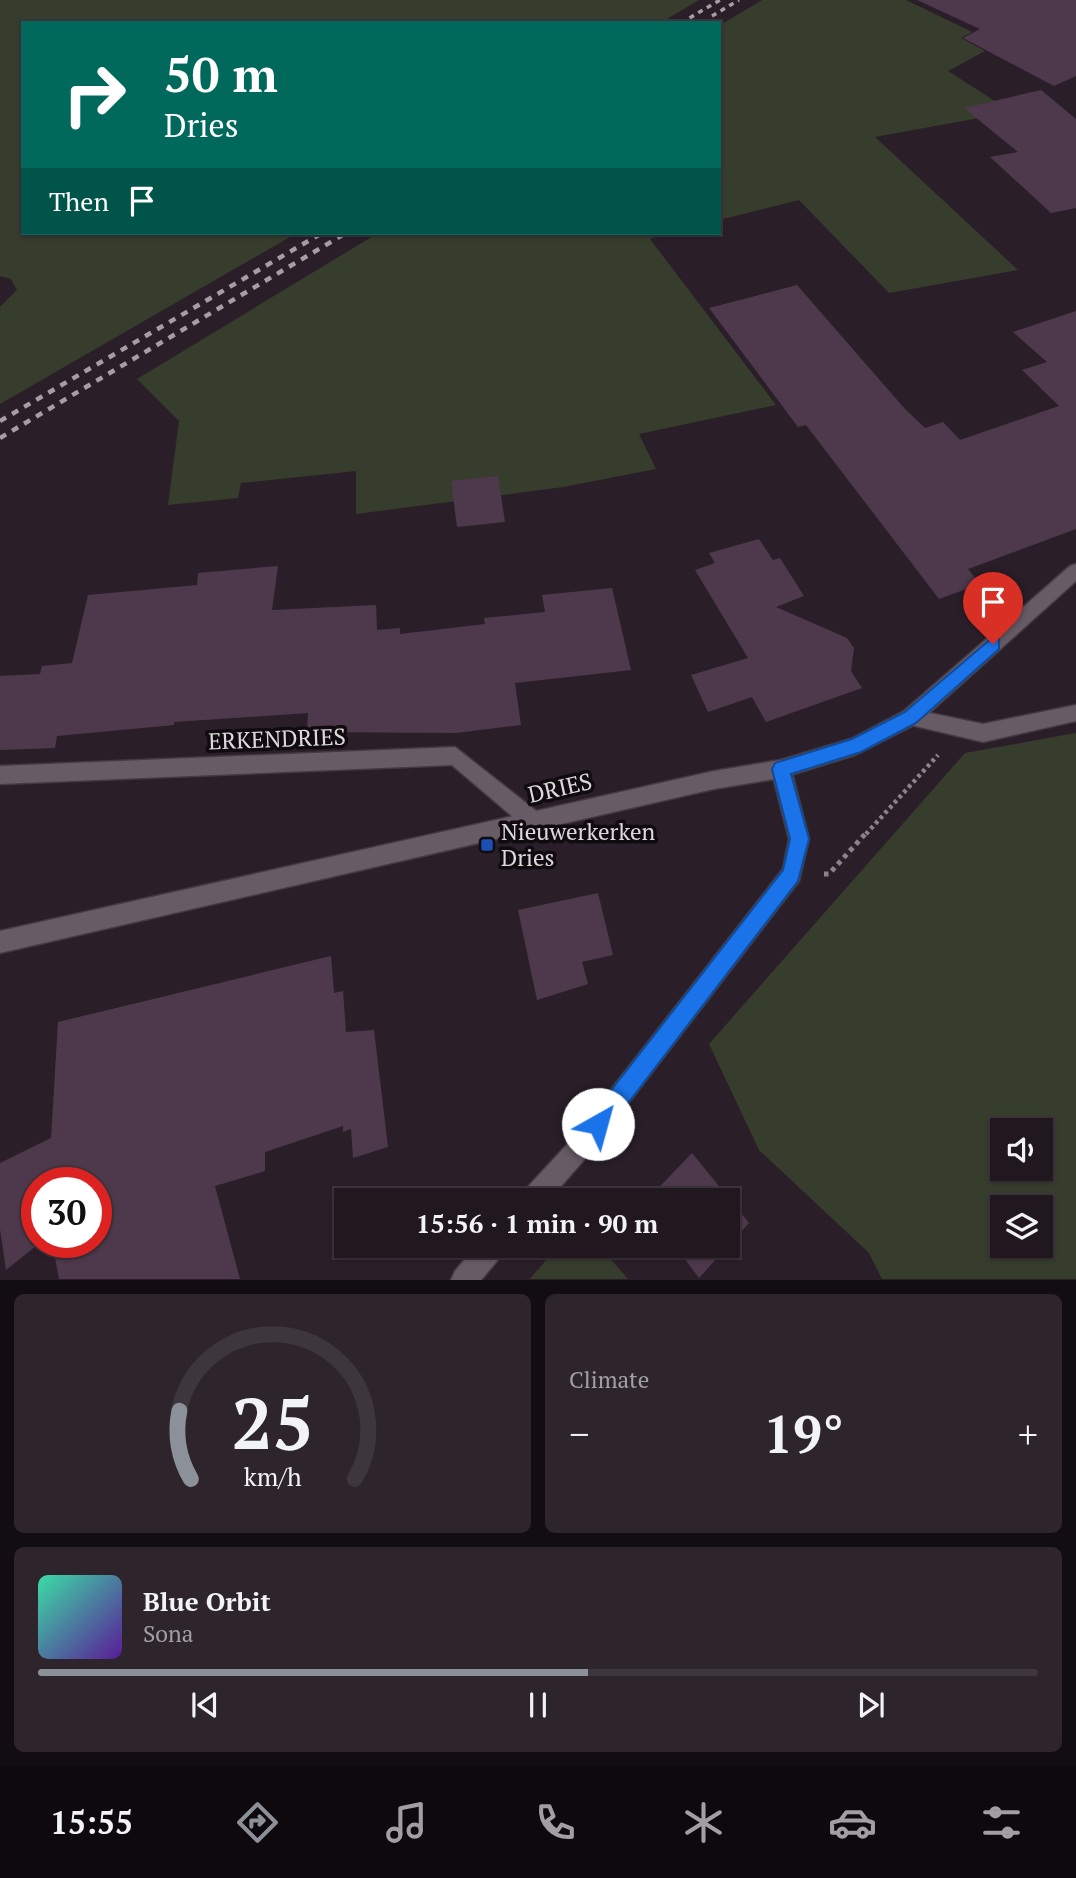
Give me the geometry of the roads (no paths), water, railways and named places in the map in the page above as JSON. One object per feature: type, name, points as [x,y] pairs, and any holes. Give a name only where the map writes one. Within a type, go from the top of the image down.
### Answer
[{"type":"street","name":"DRIES","points":[[0,942],[714,780],[781,769],[855,746],[911,718],[1076,571]]},
{"type":"street","points":[[911,718],[983,733],[1076,713]]},
{"type":"street","name":"ERKENDRIES","points":[[0,775],[455,756],[533,821]]},
{"type":"street","points":[[544,1188],[582,1145],[792,874],[799,839],[781,769]]},
{"type":"street","points":[[464,1279],[482,1258]]},
{"type":"railway","points":[[684,21],[720,0]]},
{"type":"railway","points":[[712,16],[739,0]]},
{"type":"railway","points":[[0,421],[319,235]]},
{"type":"railway","points":[[0,438],[343,235]]},
{"type":"place","name":"Nieuwerkerken Dries","points":[[487,845]]}]
